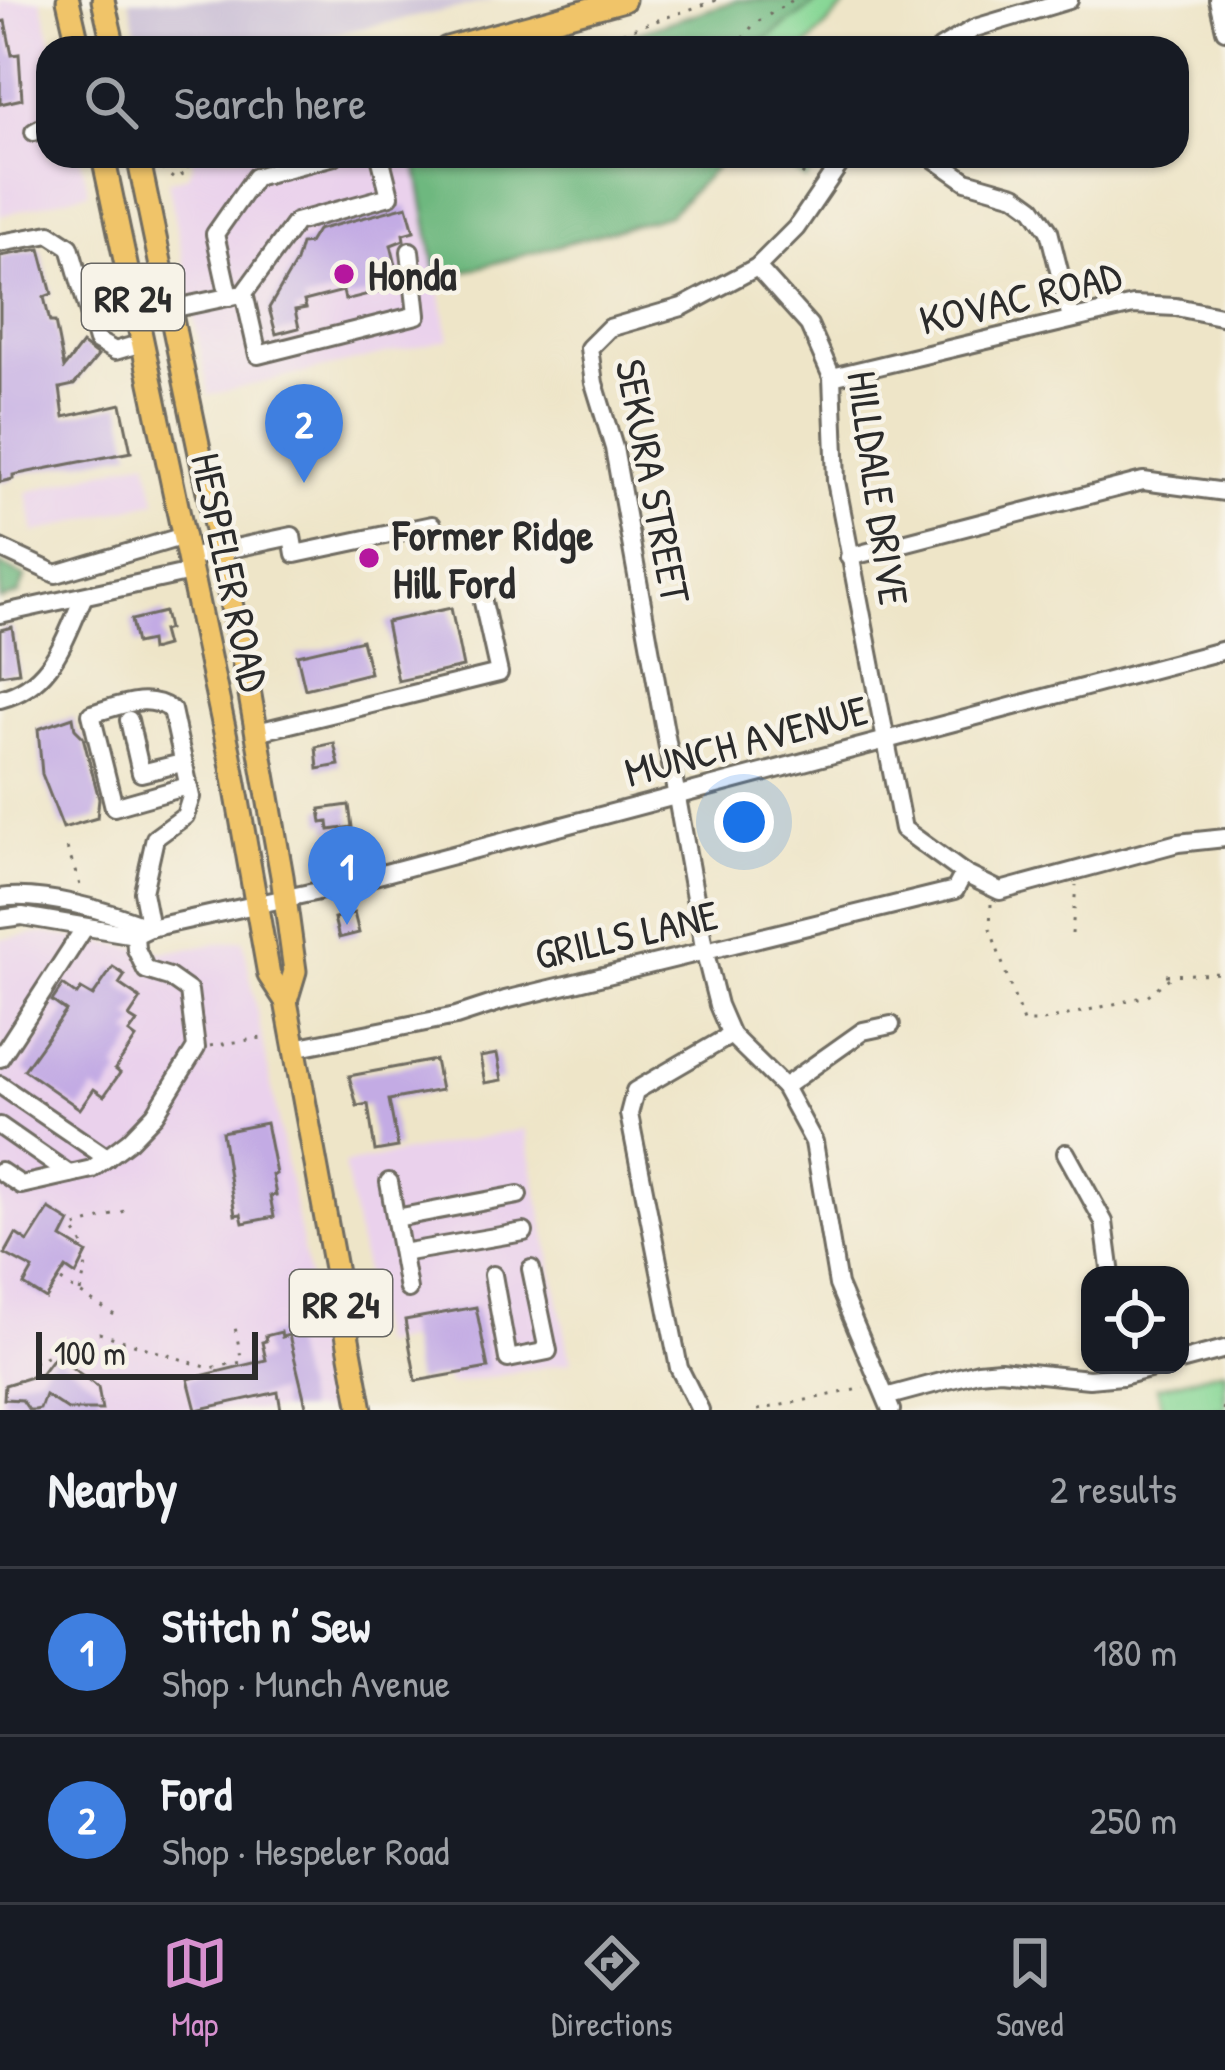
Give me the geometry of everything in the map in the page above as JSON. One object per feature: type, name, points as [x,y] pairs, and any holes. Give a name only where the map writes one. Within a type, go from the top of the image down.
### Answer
[{"type":"main road","points":[[68,0],[76,36]]},
{"type":"main road","points":[[103,0],[110,36]]},
{"type":"main road","points":[[481,36],[550,11],[624,0]]},
{"type":"main road","name":"HESPELER ROAD","points":[[106,168],[230,756],[268,976],[286,1001],[361,1410]]},
{"type":"main road","name":"HESPELER ROAD","points":[[140,168],[257,732],[295,971],[286,1001]]},
{"type":"street","points":[[961,36],[1069,0]]},
{"type":"street","points":[[1218,0],[1225,30]]},
{"type":"street","points":[[289,168],[255,177],[215,234],[258,355],[417,315],[410,251]]},
{"type":"street","points":[[171,309],[236,295],[296,222],[390,196],[383,168]]},
{"type":"street","name":"SEKURA STREET","points":[[731,1035],[705,953],[614,448],[590,348],[609,328],[682,307],[758,267],[796,228],[836,168]]},
{"type":"street","points":[[947,168],[966,181],[1015,195],[1033,208],[1049,231],[1071,318]]},
{"type":"street","points":[[0,243],[50,234],[70,248],[97,341],[115,351],[142,343]]},
{"type":"street","name":"HILLDALE DRIVE","points":[[758,267],[809,325],[832,377],[836,482],[903,830],[993,891]]},
{"type":"street","name":"KOVAC ROAD","points":[[832,377],[1133,305],[1225,317]]},
{"type":"street","points":[[849,556],[1143,481],[1225,492]]},
{"type":"street","points":[[0,548],[56,574],[292,536],[295,554],[432,525]]},
{"type":"street","points":[[0,614],[84,596],[188,555]]},
{"type":"street","points":[[0,699],[16,695],[48,674],[84,596]]},
{"type":"street","points":[[257,732],[499,673],[484,602]]},
{"type":"street","name":"MUNCH AVENUE","points":[[142,932],[256,907],[1225,650]]},
{"type":"street","points":[[0,1171],[21,1185],[92,1169],[155,1114],[196,1048],[190,991],[146,970],[136,949],[155,838],[185,816],[190,797],[188,786],[182,763],[172,710],[161,702],[141,700],[91,714],[114,807],[188,786]]},
{"type":"street","points":[[129,720],[141,773],[182,763]]},
{"type":"street","points":[[993,891],[1178,843],[1225,838]]},
{"type":"street","name":"GRILLS LANE","points":[[294,1048],[456,1016],[956,890],[964,873]]},
{"type":"street","points":[[0,898],[28,896],[125,917],[142,932]]},
{"type":"street","points":[[0,919],[22,916],[142,932]]},
{"type":"street","points":[[0,1058],[85,927]]},
{"type":"street","points":[[784,1088],[863,1031],[891,1025]]},
{"type":"street","points":[[694,1409],[679,1368],[629,1114],[635,1091],[731,1035],[784,1088],[814,1142],[838,1285],[890,1403],[978,1372],[1089,1379],[1107,1374]]},
{"type":"street","points":[[0,1085],[107,1157]]},
{"type":"street","points":[[0,1126],[69,1174]]},
{"type":"street","points":[[1066,1153],[1104,1222],[1110,1266]]},
{"type":"street","points":[[389,1183],[408,1289]]},
{"type":"street","points":[[396,1218],[518,1195]]},
{"type":"street","points":[[402,1253],[524,1232]]},
{"type":"street","points":[[493,1275],[508,1359],[548,1352],[530,1269]]},
{"type":"street","points":[[1189,1359],[1225,1349]]},
{"type":"path","points":[[612,36],[717,0]]},
{"type":"path","points":[[744,36],[754,24],[793,0]]},
{"type":"path","points":[[163,168],[174,179],[188,168]]},
{"type":"path","points":[[793,168],[809,178]]},
{"type":"path","points":[[67,848],[83,896]]},
{"type":"path","points":[[1072,934],[1073,872]]},
{"type":"path","points":[[993,891],[990,928],[1023,1022],[1147,997],[1170,975],[1225,973]]},
{"type":"path","points":[[196,1048],[268,1037]]},
{"type":"path","points":[[80,1292],[87,1246],[72,1228],[124,1211]]},
{"type":"path","points":[[61,1280],[116,1316]]},
{"type":"path","points":[[33,1362],[99,1333],[209,1368],[242,1362],[235,1327]]},
{"type":"path","points":[[758,1410],[862,1387],[890,1403]]},
{"type":"path","points":[[1223,1410],[1225,1402]]},
{"type":"shaded area","points":[[0,0],[41,0],[50,36],[36,36],[36,168],[83,168],[89,192],[0,216]]},
{"type":"shaded area","points":[[129,0],[496,0],[323,36],[138,36]]},
{"type":"shaded area","points":[[192,168],[417,168],[449,339],[209,395],[168,181],[188,176]]},
{"type":"shaded area","points":[[147,459],[156,501],[34,533],[27,492]]},
{"type":"shaded area","points":[[46,933],[163,952],[243,940],[334,1410],[0,1410],[0,939]]},
{"type":"shaded area","points":[[525,1129],[571,1362],[448,1385],[438,1334],[379,1345],[344,1164]]},
{"type":"green space","points":[[738,0],[820,0],[770,36],[626,36]]},
{"type":"green space","points":[[820,0],[851,0],[816,36],[770,36]]},
{"type":"green space","points":[[417,168],[715,168],[669,215],[437,279]]},
{"type":"green space","points":[[790,168],[814,168],[806,180]]},
{"type":"green space","points":[[0,564],[25,577],[19,594],[0,600]]},
{"type":"green space","points":[[1225,1370],[1225,1410],[1163,1410],[1157,1387]]},
{"type":"building","points":[[5,21],[12,55],[19,54],[22,99],[0,104],[0,22]]},
{"type":"building","name":"Honda","points":[[407,206],[414,231],[391,245],[401,286],[345,300],[343,291],[304,301],[306,308],[295,310],[299,328],[276,334],[269,308],[301,244],[309,243],[317,230]]},
{"type":"building","points":[[40,249],[52,294],[44,297],[50,322],[55,322],[64,368],[82,344],[98,356],[74,385],[60,388],[64,417],[121,404],[131,452],[13,475],[0,482],[0,256]]},
{"type":"building","points":[[451,608],[463,667],[398,681],[386,622]]},
{"type":"building","points":[[164,612],[166,646],[151,650],[150,641],[136,644],[131,620]]},
{"type":"building","points":[[12,627],[19,672],[0,675],[0,630]]},
{"type":"building","points":[[362,640],[370,673],[305,689],[297,655]]},
{"type":"building","points":[[73,717],[99,799],[97,818],[63,828],[42,774],[38,729]]},
{"type":"building","points":[[334,743],[339,765],[318,769],[316,747]]},
{"type":"building","points":[[349,805],[352,827],[329,830],[328,822],[322,823],[320,809]]},
{"type":"building","points":[[354,913],[359,933],[339,938],[334,918]]},
{"type":"building","points":[[113,967],[125,975],[119,984],[141,999],[129,1017],[137,1022],[129,1033],[136,1038],[104,1096],[94,1089],[80,1109],[24,1070],[66,1011],[52,1001],[63,985],[77,995],[81,989],[93,996]]},
{"type":"building","points":[[497,1054],[502,1080],[485,1083],[480,1057]]},
{"type":"building","points":[[435,1060],[441,1090],[389,1100],[398,1147],[375,1151],[368,1104],[357,1106],[349,1076]]},
{"type":"building","points":[[266,1123],[276,1174],[272,1175],[276,1195],[270,1196],[274,1217],[243,1223],[241,1214],[235,1215],[222,1132]]},
{"type":"building","points":[[49,1209],[70,1222],[62,1238],[87,1253],[76,1275],[66,1268],[46,1299],[24,1285],[33,1269],[5,1254],[16,1234],[28,1242]]},
{"type":"building","points":[[476,1307],[488,1368],[416,1381],[405,1320]]},
{"type":"building","points":[[281,1332],[282,1337],[289,1335],[307,1410],[281,1410],[278,1392],[196,1410],[188,1379],[266,1360],[265,1336]]},
{"type":"building","points":[[55,1355],[98,1387],[102,1410],[68,1410],[45,1395],[40,1409],[35,1410],[29,1410],[22,1400],[4,1399],[5,1385],[41,1374]]},
{"type":"place","name":"Honda","points":[[344,274]]},
{"type":"place","name":"Ford","points":[[304,483]]},
{"type":"place","name":"Former Ridge Hill Ford","points":[[369,558]]},
{"type":"place","name":"Stitch n’ Sew","points":[[347,925]]}]
